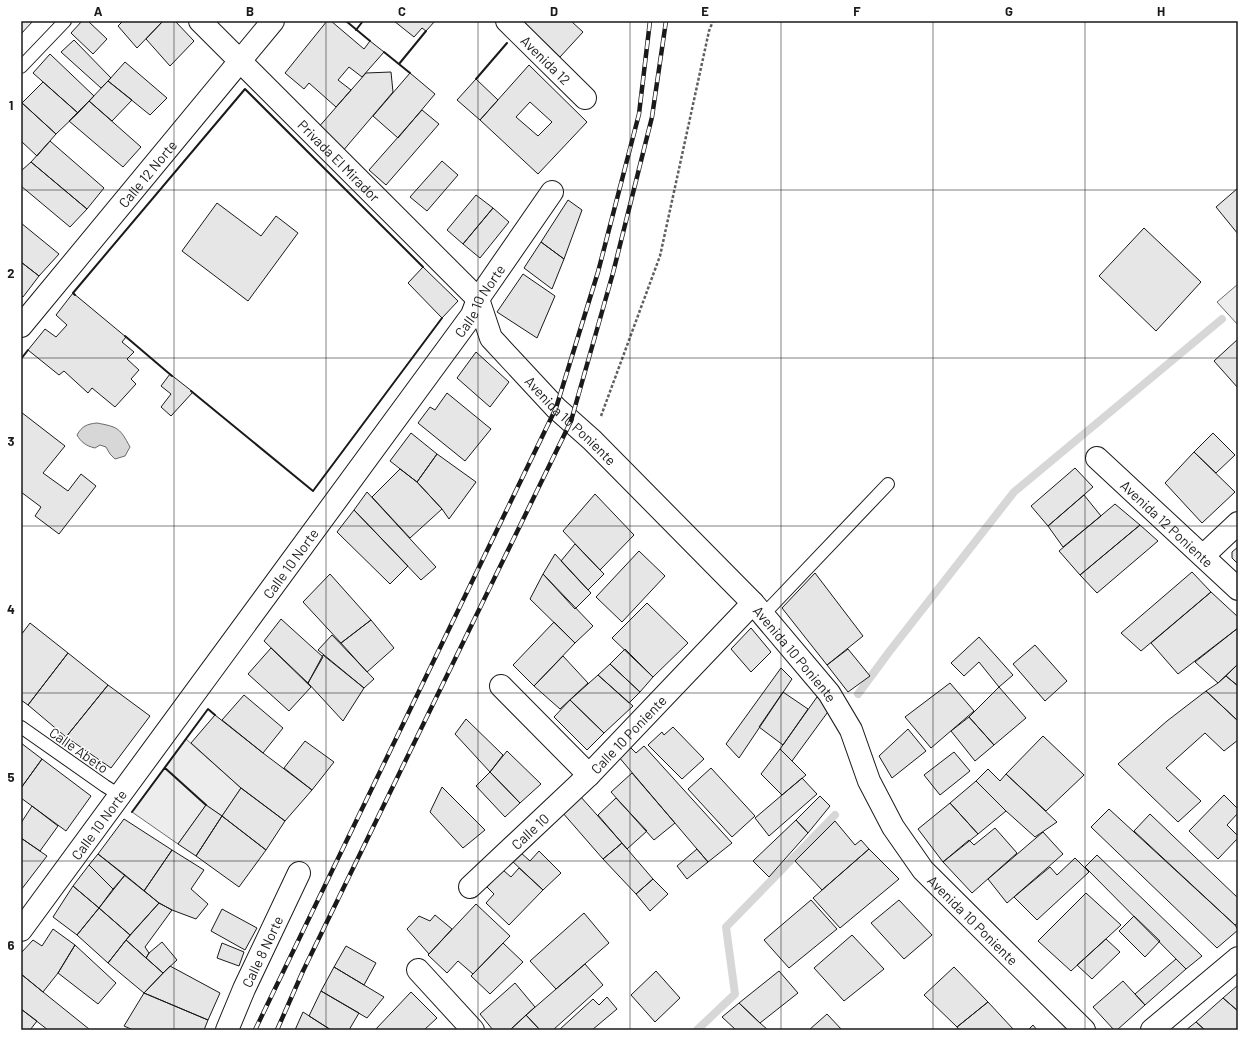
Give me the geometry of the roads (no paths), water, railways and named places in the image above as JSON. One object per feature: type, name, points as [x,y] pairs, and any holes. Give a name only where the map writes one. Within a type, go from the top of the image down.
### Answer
[{"type":"street","name":"Privada El Mirador","points":[[200,21],[478,299]]},
{"type":"street","name":"Calle 12 Norte","points":[[21,326],[273,21]]},
{"type":"street","name":"Avenida 12","points":[[507,21],[585,98]]},
{"type":"street","name":"Calle 10 Norte","points":[[21,930],[121,796],[472,315],[478,299],[552,192]]},
{"type":"street","name":"Avenida 10 Poniente","points":[[478,299],[491,338],[556,408],[592,440],[758,609],[829,693],[850,730],[869,781],[893,827],[923,870],[1084,1030]]},
{"type":"street","name":"Avenida 12 Poniente","points":[[1097,458],[1238,589]]},
{"type":"street","points":[[1203,556],[1238,523]]},
{"type":"street","name":"Calle 10 Poniente","points":[[501,686],[589,775],[758,609]]},
{"type":"street","name":"Calle 10","points":[[470,886],[589,775]]},
{"type":"street","name":"Calle 8 Norte","points":[[227,1030],[244,989],[299,874]]},
{"type":"street","points":[[1152,1030],[1238,958]]},
{"type":"street","points":[[418,970],[473,1030]]},
{"type":"lane","points":[[21,67],[65,21]]},
{"type":"lane","points":[[758,609],[888,484]]},
{"type":"lane","name":"Calle Abeto","points":[[21,727],[121,796]]},
{"type":"waterway","points":[[858,694],[1014,492],[1222,319]]},
{"type":"waterway","points":[[697,1030],[735,994],[726,927],[835,815]]},
{"type":"railway","points":[[255,1030],[556,408],[598,272],[639,114],[650,21]]},
{"type":"railway","points":[[277,1030],[303,971],[571,421],[613,273],[652,117],[666,21]]}]
